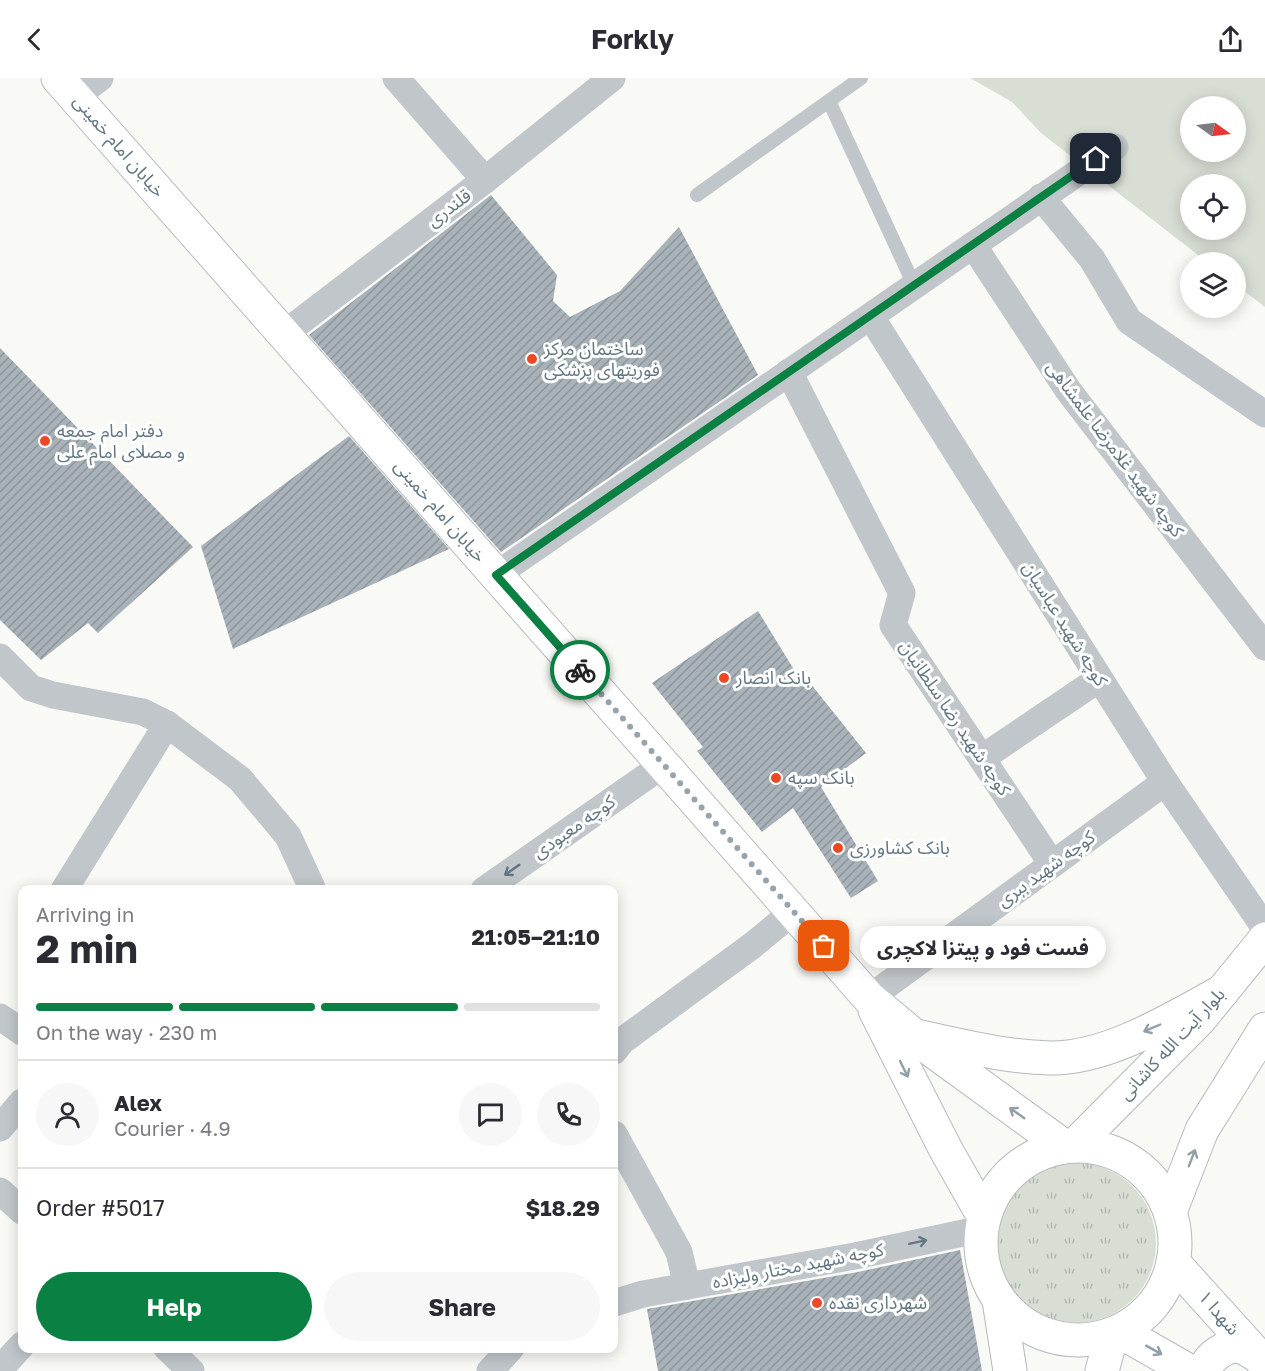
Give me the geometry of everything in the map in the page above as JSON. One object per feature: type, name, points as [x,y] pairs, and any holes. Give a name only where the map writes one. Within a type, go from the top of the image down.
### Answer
[{"type":"main road","name":"خیابان امام خمینی","points":[[78,84],[284,334],[869,998]]},
{"type":"main road","name":"بلوار آیت الله کاشانی","points":[[1070,1146],[1199,1020],[1265,939]]},
{"type":"main road","points":[[915,1036],[1005,1055],[1052,1058],[1094,1052],[1157,1027],[1222,991]]},
{"type":"main road","points":[[869,998],[915,1036],[1070,1146]]},
{"type":"main road","points":[[869,998],[983,1223]]},
{"type":"main road","points":[[1170,1212],[1202,1130],[1265,1029]]},
{"type":"main road","points":[[999,1300],[1016,1318],[1038,1332],[1062,1339],[1087,1340],[1115,1333],[1138,1320],[1155,1303],[1166,1283],[1173,1262],[1174,1237],[1170,1212],[1160,1190],[1143,1171],[1129,1161],[1099,1148],[1070,1146],[1043,1152],[1023,1163],[1006,1178],[993,1196],[983,1223],[984,1266],[999,1300],[1010,1371]]},
{"type":"main road","name":"شهدا ۱","points":[[1173,1262],[1260,1359]]},
{"type":"main road","points":[[1102,1371],[1115,1333]]},
{"type":"main road","points":[[1115,1333],[1189,1371]]},
{"type":"main road","points":[[1205,1371],[1206,1365],[1218,1353],[1233,1347],[1242,1347],[1260,1359]]},
{"type":"street","points":[[396,78],[485,180]]},
{"type":"street","name":"قلندری","points":[[284,334],[485,180],[612,78]]},
{"type":"street","points":[[496,575],[1115,147]]},
{"type":"street","points":[[1041,197],[1092,259],[1129,321],[1265,414]]},
{"type":"street","name":"کوچه شهید غلامرضا علمشاهی","points":[[973,244],[1068,390],[1265,647]]},
{"type":"street","name":"کوچه شهید عباسیان","points":[[871,317],[1165,782],[1265,928]]},
{"type":"street","name":"کوچه شهید رضا سلطانیان","points":[[789,372],[902,593],[893,625],[1052,864]]},
{"type":"street","points":[[0,657],[31,688],[53,695],[143,712],[166,724],[240,779],[288,836],[311,885]]},
{"type":"street","points":[[982,758],[1099,679]]},
{"type":"street","points":[[67,885],[166,724]]},
{"type":"street","name":"کوچه معبودی","points":[[491,885],[663,765]]},
{"type":"street","name":"کوچه شهید ببری","points":[[869,998],[1165,782]]},
{"type":"street","points":[[618,1046],[753,945],[793,912]]},
{"type":"street","points":[[0,1017],[18,1029]]},
{"type":"street","points":[[0,1128],[18,1107]]},
{"type":"street","points":[[618,1141],[679,1252],[687,1286]]},
{"type":"street","points":[[0,1191],[18,1207]]},
{"type":"street","name":"کوچه شهید مختار ولیزاده","points":[[618,1302],[687,1286],[855,1256],[983,1223]]},
{"type":"street","points":[[0,1369],[18,1349]]},
{"type":"street","points":[[172,1353],[191,1371]]},
{"type":"street","points":[[490,1371],[506,1353]]},
{"type":"lane","points":[[697,195],[861,78]]},
{"type":"lane","points":[[829,101],[914,285]]},
{"type":"green space","points":[[970,78],[1265,78],[1265,307],[1246,293],[1246,252],[1194,252],[1041,133],[1012,102]]},
{"type":"green space","points":[[1076,1163],[1092,1164],[1107,1169],[1121,1176],[1133,1186],[1143,1198],[1150,1212],[1155,1227],[1155,1259],[1150,1274],[1143,1288],[1133,1300],[1121,1310],[1107,1317],[1092,1322],[1076,1323],[1060,1322],[1045,1317],[1031,1310],[1019,1300],[1009,1288],[1002,1274],[997,1259],[996,1243],[997,1227],[1002,1212],[1009,1198],[1019,1186],[1031,1176],[1045,1169],[1060,1164]]},
{"type":"building","name":"ساختمان مرکز فوریتهای پزشکی","points":[[491,195],[557,275],[553,301],[570,317],[620,291],[679,227],[758,375],[501,552],[309,335]]},
{"type":"building","name":"دفتر امام جمعه و مصلای امام علی","points":[[0,348],[193,547],[98,633],[88,623],[41,660],[0,620]]},
{"type":"building","points":[[349,436],[449,549],[233,649],[201,546]]},
{"type":"building","points":[[758,611],[801,681],[806,678],[866,753],[821,787],[878,881],[851,898],[793,808],[762,832],[697,751],[703,747],[652,683]]},
{"type":"building","name":"شهرداری نقده","points":[[960,1250],[982,1371],[658,1371],[647,1309],[858,1272]]},
{"type":"way so far","points":[[580,670],[824,946]]},
{"type":"place","name":"ساختمان مرکز فوریتهای پزشکی","points":[[532,359]]},
{"type":"place","name":"دفتر امام جمعه و مصلای امام علی","points":[[45,441]]},
{"type":"place","name":"بانک انصار","points":[[724,678]]},
{"type":"place","name":"بانک سپه","points":[[776,778]]},
{"type":"place","name":"بانک کشاورزی","points":[[838,848]]},
{"type":"place","name":"فست فود و پیتزا لاکچری","points":[[824,946]]},
{"type":"place","name":"شهرداری نقده","points":[[817,1303]]},
{"type":"route","points":[[580,670],[496,575],[1096,159]]}]
